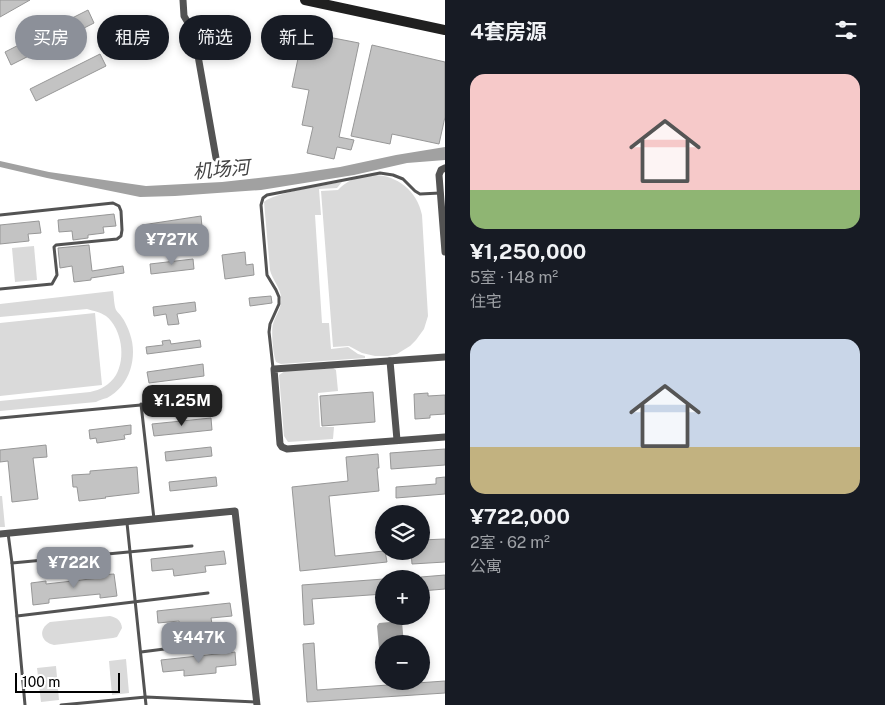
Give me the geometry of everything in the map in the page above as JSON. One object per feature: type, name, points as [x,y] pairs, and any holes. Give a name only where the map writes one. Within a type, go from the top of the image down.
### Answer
[{"type":"main road","points":[[305,0],[445,30]]},
{"type":"street","points":[[183,0],[184,16],[194,33],[216,158]]},
{"type":"street","points":[[445,168],[441,170],[439,175],[445,252]]},
{"type":"street","points":[[445,357],[274,369],[280,444],[286,449],[445,437]]},
{"type":"street","points":[[390,361],[398,440]]},
{"type":"street","points":[[4,534],[235,512],[256,704]]},
{"type":"lane","points":[[274,369],[269,332],[270,324],[279,304],[276,290],[267,275],[261,206],[263,198],[267,195],[380,173],[393,174],[403,179],[420,194],[441,193]]},
{"type":"lane","points":[[0,215],[113,203],[119,206],[121,210],[122,230],[121,236],[117,239],[56,245],[54,247],[58,275],[52,284],[0,289]]},
{"type":"lane","points":[[0,418],[206,399]]},
{"type":"lane","points":[[141,404],[154,519]]},
{"type":"lane","points":[[127,522],[146,705]]},
{"type":"lane","points":[[4,534],[12,563],[26,705]]},
{"type":"lane","points":[[12,563],[192,546]]},
{"type":"lane","points":[[17,616],[208,593]]},
{"type":"lane","points":[[141,652],[211,643]]},
{"type":"lane","points":[[61,705],[146,697],[256,704]]},
{"type":"shaded area","points":[[445,147],[445,160],[407,163],[354,175],[261,190],[175,196],[140,197],[0,167],[0,161],[49,172],[146,186],[222,182],[293,174]]},
{"type":"shaded area","points":[[371,175],[389,177],[404,185],[415,198],[422,215],[428,316],[424,329],[410,346],[397,354],[388,356],[362,353],[349,346],[333,347],[321,191],[338,190],[346,183]]},
{"type":"shaded area","points":[[342,182],[337,188],[319,189],[321,215],[315,215],[322,323],[329,323],[331,349],[348,347],[358,354],[365,356],[365,358],[281,364],[276,362],[272,332],[273,324],[281,305],[281,298],[280,291],[270,270],[264,202],[288,193]]},
{"type":"shaded area","points":[[34,246],[37,280],[15,282],[12,248]]},
{"type":"shaded area","points":[[113,291],[116,310],[130,334],[133,352],[130,370],[126,379],[115,393],[96,402],[0,411],[0,401],[90,392],[101,388],[111,382],[116,375],[121,360],[121,344],[116,328],[106,316],[87,309],[0,317],[0,304]]},
{"type":"shaded area","points":[[95,313],[102,385],[0,396],[0,323]]},
{"type":"shaded area","points":[[333,368],[336,370],[338,391],[318,393],[320,427],[334,427],[333,439],[288,442],[284,436],[279,375],[285,371]]},
{"type":"shaded area","points":[[0,496],[2,496],[5,527],[0,527]]},
{"type":"shaded area","points":[[110,616],[121,623],[122,628],[117,637],[54,645],[46,641],[42,635],[44,628],[50,622]]},
{"type":"shaded area","points":[[402,625],[403,635],[378,635],[377,626]]},
{"type":"shaded area","points":[[126,659],[129,693],[112,695],[109,661]]},
{"type":"shaded area","points":[[56,666],[59,700],[41,702],[37,668]]},
{"type":"building","points":[[0,0],[30,0],[0,17]]},
{"type":"building","points":[[88,10],[94,23],[87,27],[87,15],[78,15]]},
{"type":"building","points":[[333,38],[359,43],[339,137],[354,140],[351,150],[337,147],[334,159],[307,153],[313,127],[302,125],[309,90],[292,87],[298,60],[333,60]]},
{"type":"building","points":[[372,45],[445,62],[445,117],[439,144],[392,134],[390,144],[351,136]]},
{"type":"building","points":[[15,47],[15,60],[21,60],[11,65],[5,52]]},
{"type":"building","points":[[97,56],[97,60],[103,60],[106,66],[36,101],[30,89]]},
{"type":"building","points":[[114,214],[116,226],[103,227],[104,233],[88,235],[88,238],[73,240],[72,231],[59,232],[58,220]]},
{"type":"building","points":[[201,216],[202,227],[197,228],[197,233],[187,234],[186,229],[162,232],[162,237],[148,239],[147,233],[144,234],[142,225]]},
{"type":"building","points":[[39,221],[41,233],[28,234],[29,241],[0,244],[0,225]]},
{"type":"building","points":[[89,245],[92,271],[123,266],[124,273],[74,282],[72,266],[60,268],[58,248]]},
{"type":"building","points":[[245,252],[246,265],[253,264],[254,275],[225,279],[222,255]]},
{"type":"building","points":[[193,259],[194,269],[151,274],[150,264]]},
{"type":"building","points":[[271,296],[272,303],[250,306],[249,298]]},
{"type":"building","points":[[195,302],[196,311],[177,314],[179,324],[168,325],[166,314],[154,316],[153,307]]},
{"type":"building","points":[[170,340],[171,344],[200,340],[201,347],[147,354],[146,347],[163,345],[162,341]]},
{"type":"building","points":[[203,364],[204,376],[149,383],[147,372]]},
{"type":"building","points":[[373,392],[375,422],[322,426],[320,396]]},
{"type":"building","points":[[428,393],[428,396],[445,395],[445,414],[415,419],[414,394]]},
{"type":"building","points":[[211,418],[212,430],[154,436],[152,424]]},
{"type":"building","points":[[131,425],[131,434],[124,435],[125,439],[97,443],[96,438],[90,439],[89,430]]},
{"type":"building","points":[[46,445],[47,457],[33,458],[38,499],[12,502],[8,461],[0,462],[0,450]]},
{"type":"building","points":[[211,447],[212,456],[166,461],[165,452]]},
{"type":"building","points":[[445,449],[445,465],[391,469],[390,453]]},
{"type":"building","points":[[378,454],[379,491],[329,496],[335,556],[375,552],[375,560],[387,560],[387,562],[300,571],[292,487],[348,481],[346,457]]},
{"type":"building","points":[[137,467],[139,493],[79,501],[77,487],[73,487],[72,475],[90,474],[90,471]]},
{"type":"building","points":[[216,477],[217,486],[170,491],[169,482]]},
{"type":"building","points":[[445,477],[445,494],[396,498],[396,487],[436,484],[436,478]]},
{"type":"building","points":[[445,539],[445,562],[412,564],[412,560],[430,560],[430,540]]},
{"type":"building","points":[[224,551],[226,564],[205,566],[206,572],[174,576],[173,569],[152,571],[151,559]]},
{"type":"building","points":[[114,574],[117,596],[100,598],[100,594],[49,599],[49,603],[33,605],[31,583],[46,581],[46,584],[99,578],[99,575]]},
{"type":"building","points":[[445,575],[445,589],[430,590],[430,576]]},
{"type":"building","points":[[375,580],[375,595],[312,599],[314,624],[304,625],[302,585]]},
{"type":"building","points":[[230,603],[232,616],[211,618],[212,624],[180,628],[179,621],[158,623],[157,611]]},
{"type":"building","points":[[314,643],[317,690],[375,686],[375,690],[430,690],[430,682],[445,681],[445,693],[307,702],[303,644]]},
{"type":"building","points":[[235,652],[236,665],[216,667],[216,673],[184,676],[184,670],[163,672],[161,660]]},
{"type":"water label","name":"机场河","points":[[221,169]]}]
